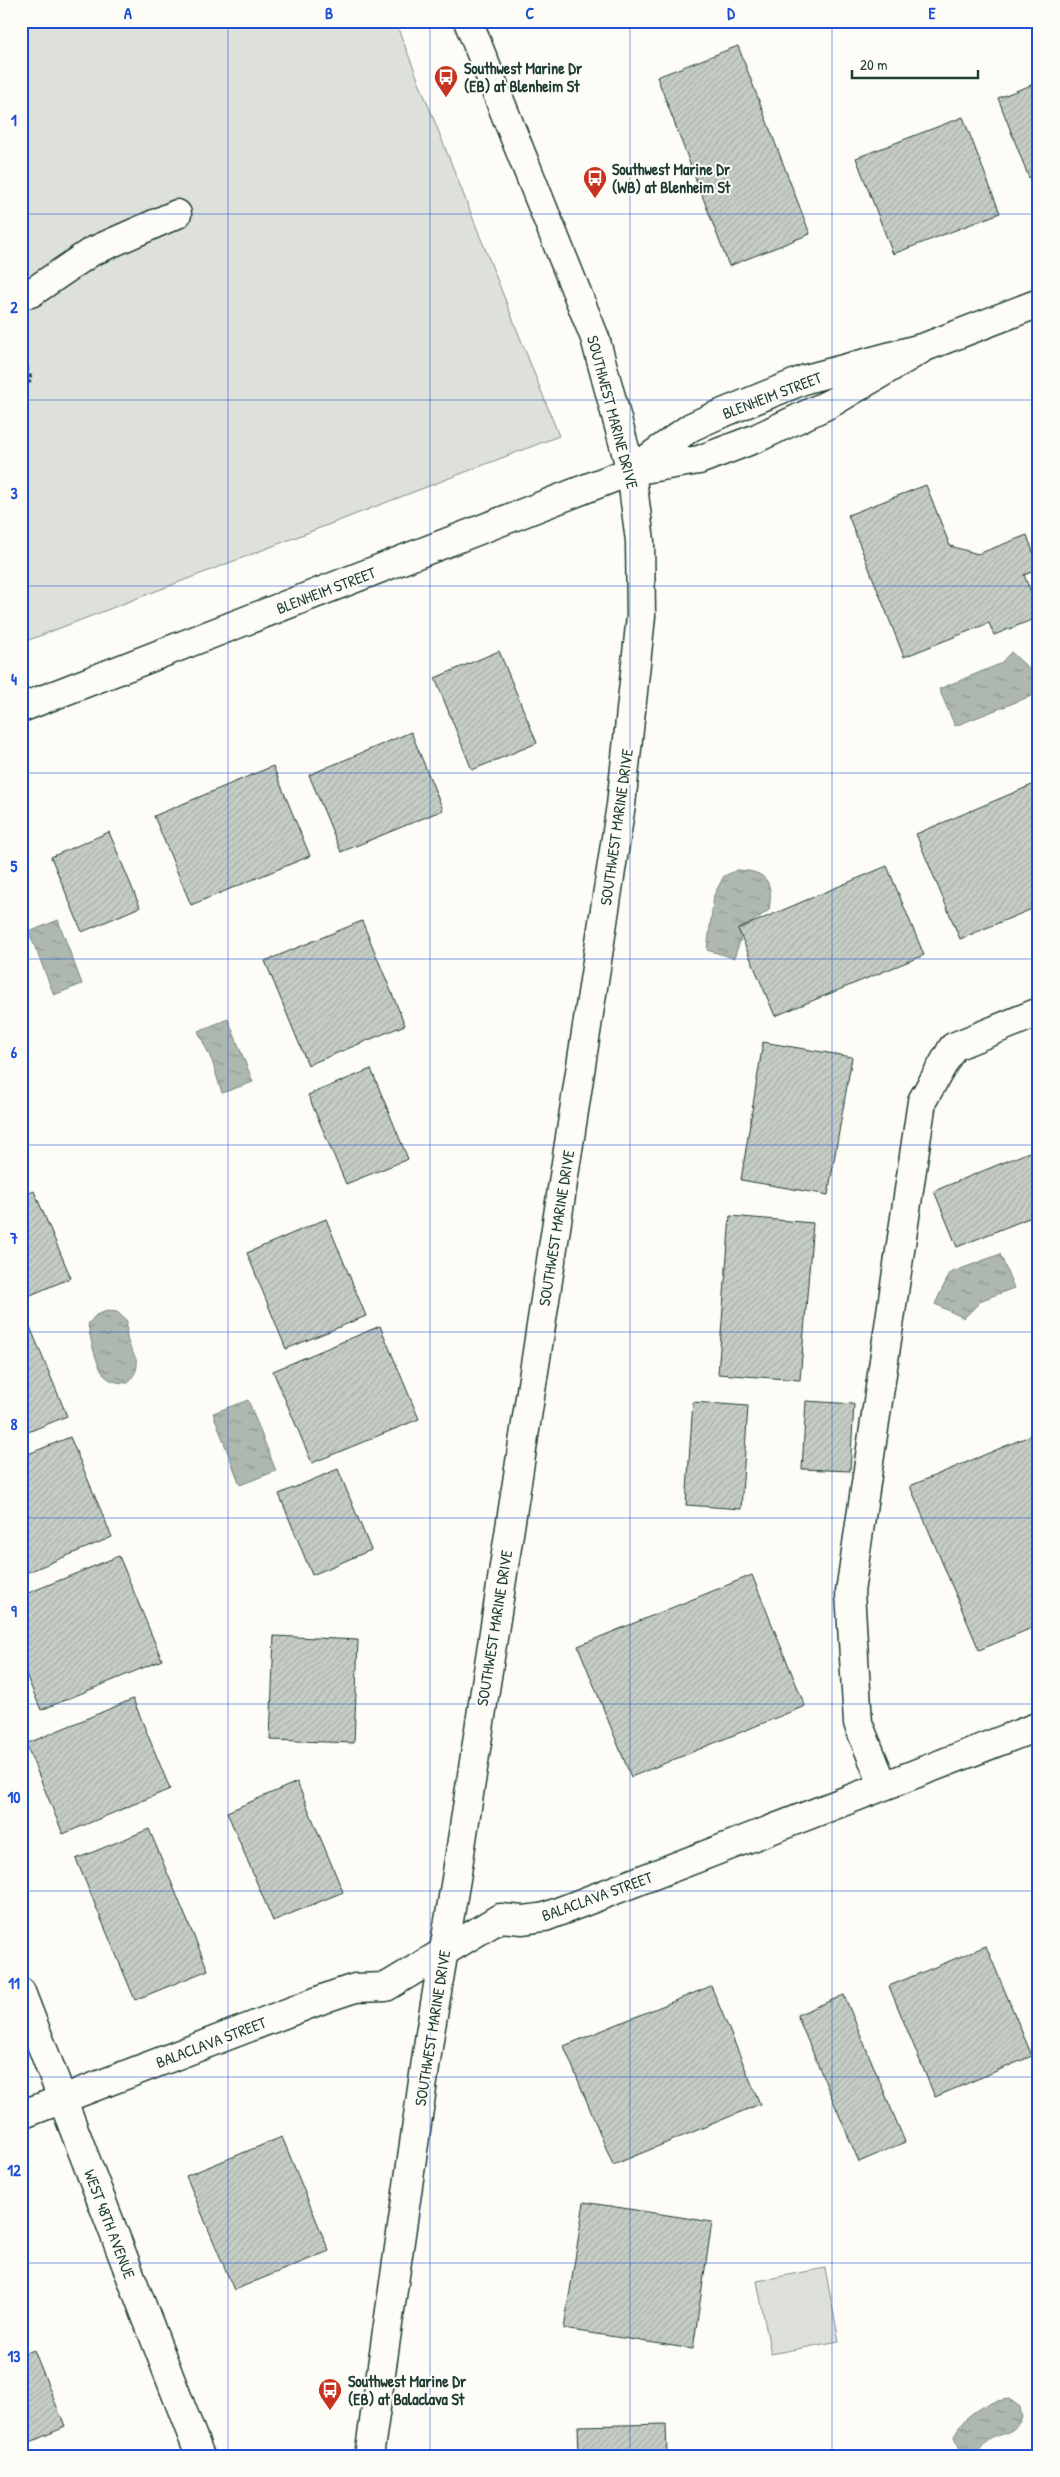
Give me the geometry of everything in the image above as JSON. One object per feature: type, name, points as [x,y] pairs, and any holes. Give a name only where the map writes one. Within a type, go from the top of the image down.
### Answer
[{"type":"street","name":"SOUTHWEST MARINE DRIVE","points":[[369,2456],[444,1951],[621,805],[641,616],[640,541],[631,471],[595,338],[468,21]]},
{"type":"street","points":[[21,294],[31,292],[91,252],[177,214]]},
{"type":"street","name":"BLENHEIM STREET","points":[[631,471],[691,427],[713,417],[806,379],[925,347],[1039,303]]},
{"type":"street","name":"BLENHEIM STREET","points":[[21,708],[631,471],[699,460],[757,438],[831,402],[925,347]]},
{"type":"street","points":[[883,1785],[858,1723],[850,1592],[922,1101],[953,1047],[1039,1012]]},
{"type":"street","name":"BALACLAVA STREET","points":[[21,2115],[331,1996],[356,1988],[386,1986],[500,1918],[523,1920],[546,1917],[1039,1726]]},
{"type":"street","name":"WEST 48TH AVENUE","points":[[21,1992],[200,2456]]},
{"type":"path","points":[[21,352],[32,381],[21,385]]},
{"type":"shaded area","points":[[21,21],[395,21],[559,436],[21,643]]},
{"type":"shaded area","points":[[825,2268],[839,2341],[771,2354],[757,2281]]},
{"type":"water","points":[[1011,652],[1039,678],[1039,693],[955,726],[939,689],[1000,664]]},
{"type":"water","points":[[737,870],[755,873],[766,879],[769,885],[770,900],[769,910],[745,927],[734,958],[707,950],[714,895],[724,876]]},
{"type":"water","points":[[58,920],[82,984],[54,995],[29,932]]},
{"type":"water","points":[[228,1019],[253,1082],[222,1093],[212,1061],[198,1031]]},
{"type":"water","points":[[1000,1254],[1014,1288],[982,1300],[964,1318],[935,1304],[950,1273]]},
{"type":"water","points":[[107,1311],[117,1312],[127,1321],[127,1337],[137,1364],[134,1375],[128,1383],[116,1382],[105,1376],[94,1351],[88,1324],[96,1315]]},
{"type":"water","points":[[248,1400],[276,1471],[240,1485],[213,1413]]},
{"type":"water","points":[[1009,2399],[1020,2407],[1022,2418],[1015,2428],[989,2440],[974,2454],[959,2447],[954,2437],[969,2416],[984,2406]]},
{"type":"building","points":[[738,46],[810,234],[729,266],[657,77]]},
{"type":"building","points":[[1039,82],[1039,174],[1029,178],[998,98]]},
{"type":"building","points":[[963,117],[1000,213],[893,254],[856,158]]},
{"type":"building","points":[[926,485],[950,546],[978,554],[1027,535],[1039,569],[1024,575],[1039,612],[1039,617],[994,635],[989,623],[904,657],[848,515]]},
{"type":"building","points":[[499,651],[537,743],[472,770],[435,678]]},
{"type":"building","points":[[411,732],[443,810],[341,852],[309,775]]},
{"type":"building","points":[[273,766],[310,856],[191,905],[154,816]]},
{"type":"building","points":[[1039,782],[1039,906],[960,939],[916,834]]},
{"type":"building","points":[[109,832],[140,907],[82,932],[51,857]]},
{"type":"building","points":[[887,866],[924,955],[775,1016],[738,929]]},
{"type":"building","points":[[362,921],[405,1025],[308,1065],[265,961]]},
{"type":"building","points":[[763,1042],[852,1057],[828,1195],[741,1180]]},
{"type":"building","points":[[371,1069],[408,1159],[346,1184],[308,1095]]},
{"type":"building","points":[[1039,1148],[1039,1214],[957,1247],[934,1191]]},
{"type":"building","points":[[34,1191],[71,1278],[21,1299],[21,1197]]},
{"type":"building","points":[[730,1216],[813,1223],[800,1380],[718,1374]]},
{"type":"building","points":[[326,1219],[366,1316],[286,1349],[247,1253]]},
{"type":"building","points":[[28,1322],[67,1416],[21,1435],[21,1324]]},
{"type":"building","points":[[380,1326],[419,1419],[312,1463],[273,1371]]},
{"type":"building","points":[[806,1401],[854,1404],[850,1471],[802,1469]]},
{"type":"building","points":[[693,1402],[748,1406],[741,1509],[686,1505]]},
{"type":"building","points":[[1039,1432],[1039,1625],[979,1650],[910,1486]]},
{"type":"building","points":[[70,1437],[112,1537],[21,1575],[21,1457]]},
{"type":"building","points":[[338,1469],[371,1550],[312,1575],[279,1494]]},
{"type":"building","points":[[119,1556],[162,1660],[41,1710],[21,1663],[21,1596]]},
{"type":"building","points":[[752,1575],[805,1706],[631,1777],[578,1646]]},
{"type":"building","points":[[274,1636],[358,1640],[354,1743],[270,1740]]},
{"type":"building","points":[[133,1699],[170,1789],[63,1834],[26,1744]]},
{"type":"building","points":[[297,1782],[343,1892],[273,1921],[227,1812]]},
{"type":"building","points":[[149,1829],[208,1970],[135,2000],[76,1859]]},
{"type":"building","points":[[986,1946],[1032,2056],[935,2097],[889,1986]]},
{"type":"building","points":[[711,1986],[760,2104],[613,2165],[564,2046]]},
{"type":"building","points":[[844,1995],[905,2142],[859,2162],[797,2015]]},
{"type":"building","points":[[282,2137],[329,2251],[234,2290],[186,2176]]},
{"type":"building","points":[[584,2202],[712,2222],[693,2349],[564,2329]]},
{"type":"building","points":[[34,2350],[65,2427],[21,2446],[21,2355]]},
{"type":"building","points":[[666,2424],[667,2456],[579,2456],[578,2426]]},
{"type":"place","name":"Southwest Marine Dr (EB) at Blenheim St","points":[[446,98]]},
{"type":"place","name":"Southwest Marine Dr (WB) at Blenheim St","points":[[595,199]]},
{"type":"place","name":"Southwest Marine Dr (EB) at Balaclava St","points":[[330,2411]]}]
